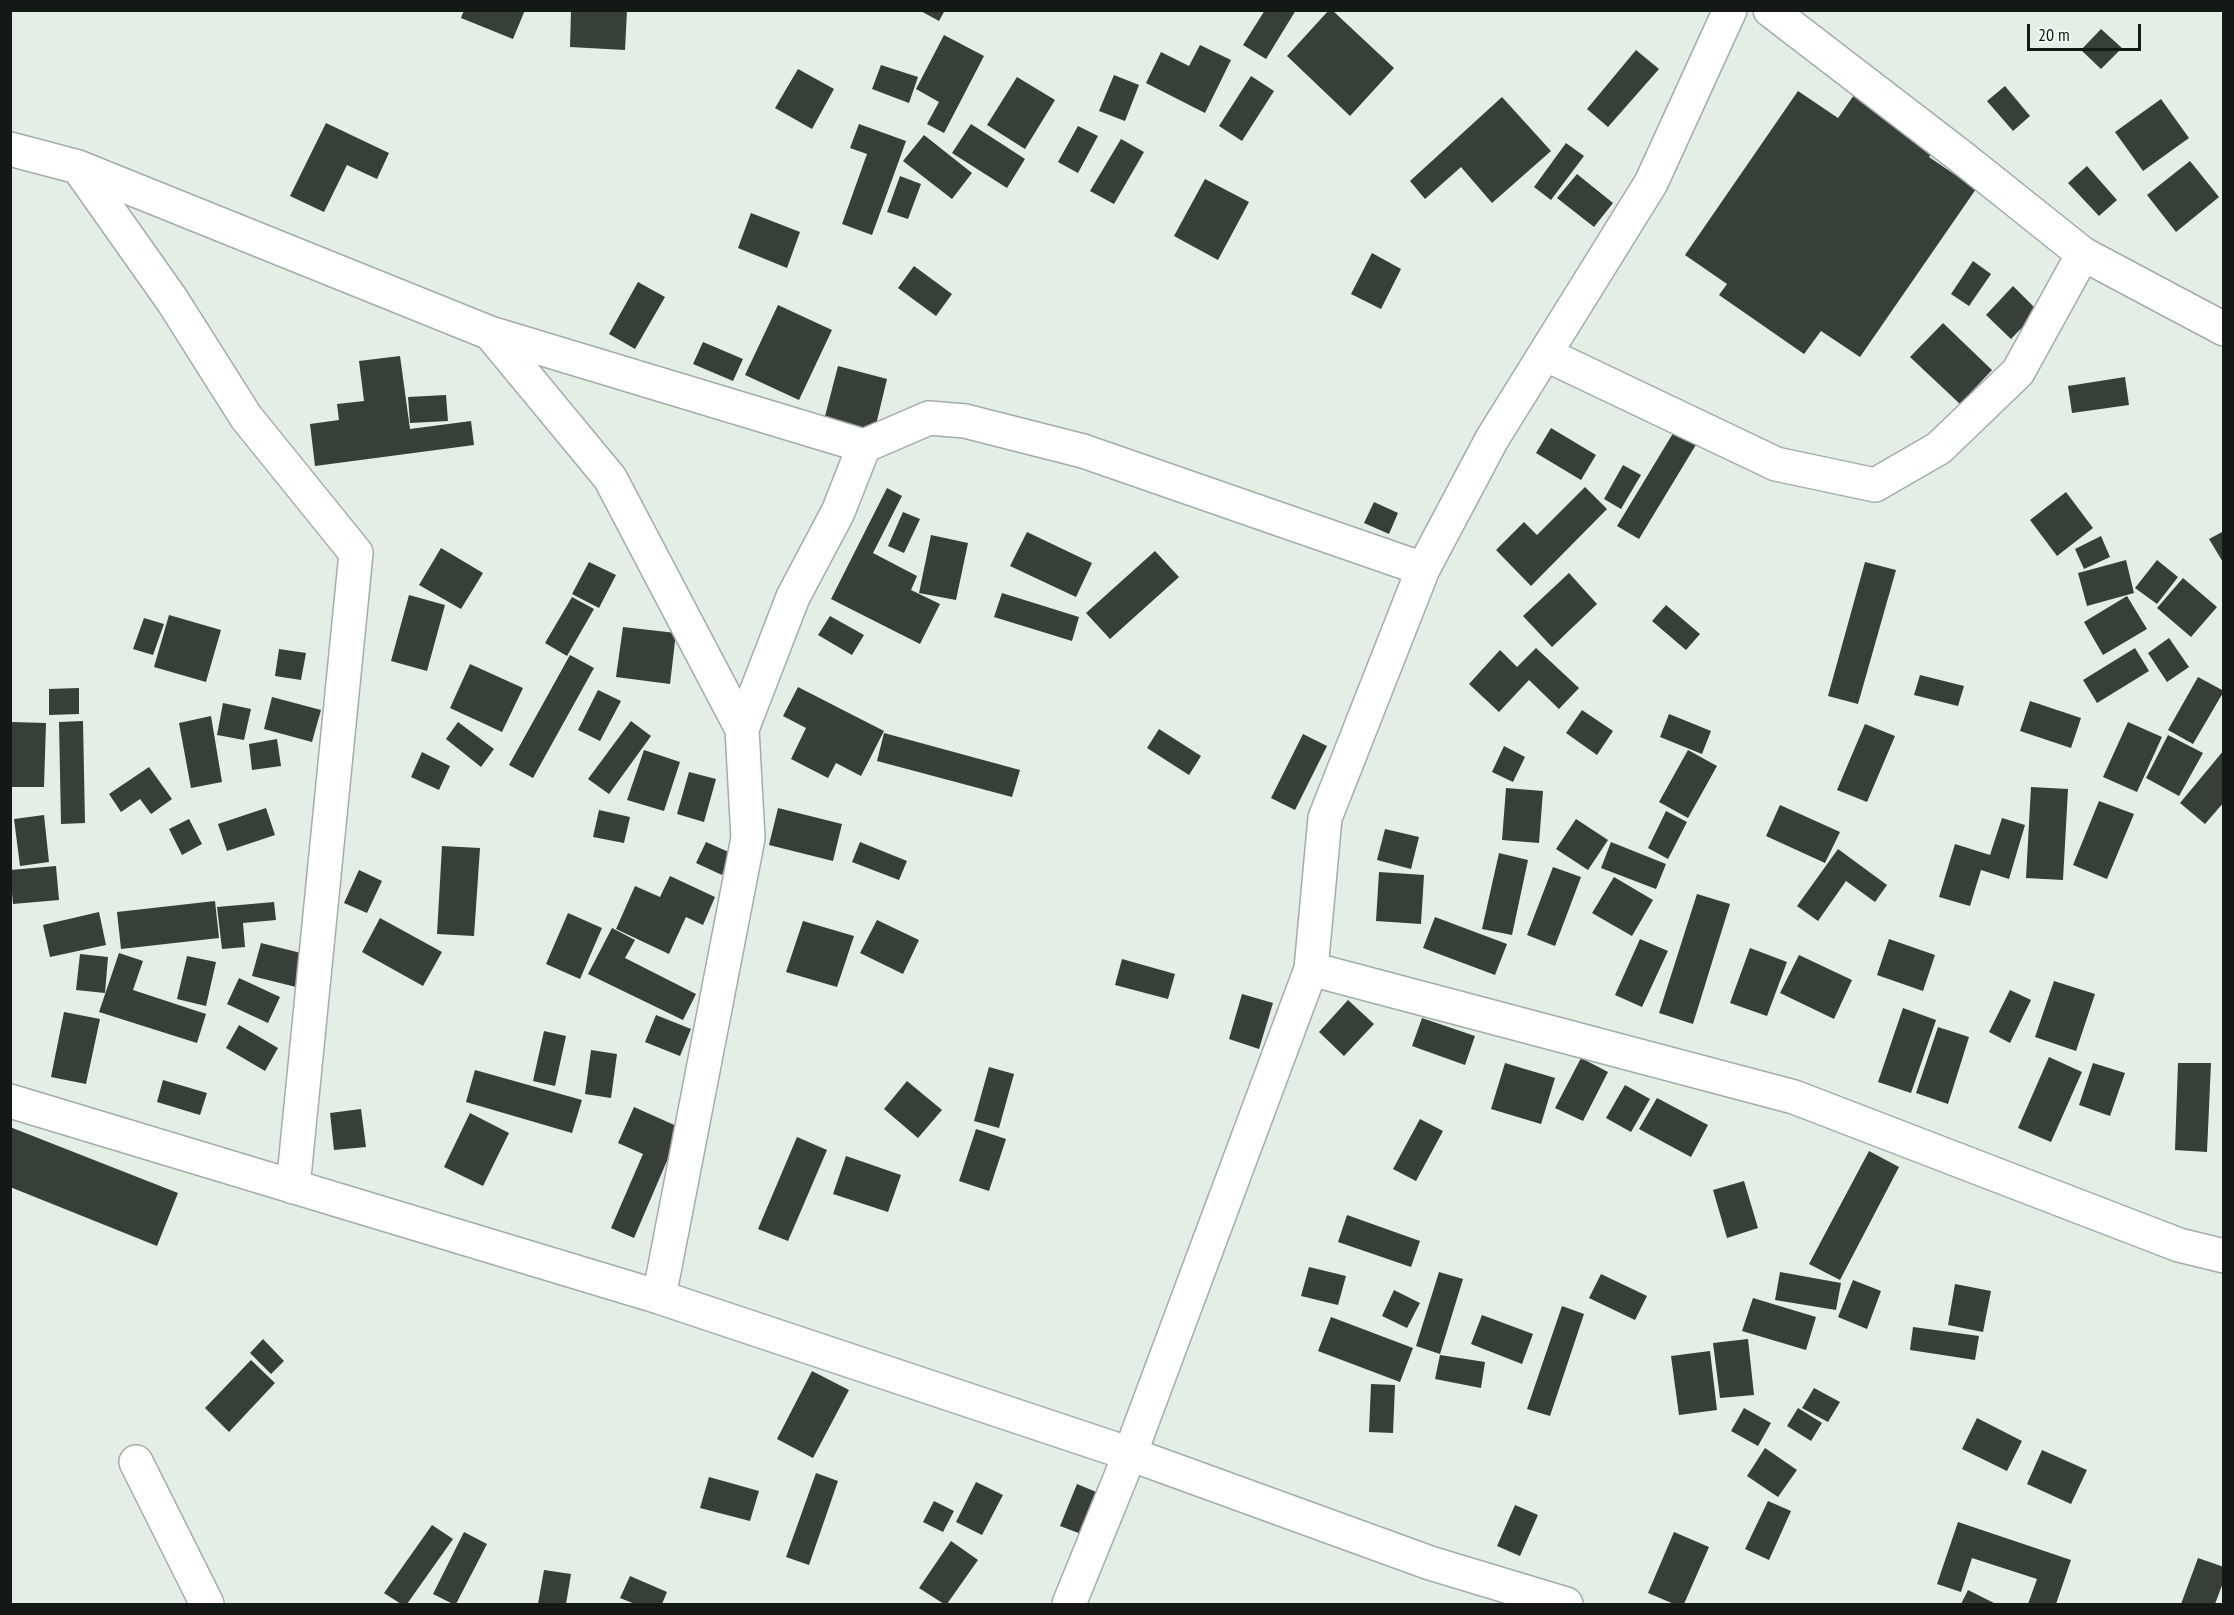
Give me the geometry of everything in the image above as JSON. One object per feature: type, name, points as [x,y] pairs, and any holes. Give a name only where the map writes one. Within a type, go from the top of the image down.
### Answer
[{"type":"street","points":[[1069,1605],[1130,1454],[1311,969],[1325,818],[1423,570],[1492,439],[1651,183],[1730,10]]},
{"type":"street","points":[[1770,10],[1959,155],[2083,254],[2223,329]]},
{"type":"street","points":[[10,148],[78,167],[490,333],[864,446],[929,418],[965,422],[1083,451],[1423,570]]},
{"type":"street","points":[[78,167],[172,300],[246,417],[356,553],[293,1187]]},
{"type":"street","points":[[1545,354],[1776,464],[1875,485],[1939,448],[2018,372],[2083,254]]},
{"type":"street","points":[[490,333],[610,478],[742,729]]},
{"type":"street","points":[[659,1297],[748,838],[742,729],[793,597],[838,512],[864,446]]},
{"type":"street","points":[[1311,969],[1794,1097],[2179,1245],[2223,1256]]},
{"type":"street","points":[[10,1101],[659,1297],[1130,1454],[1430,1563],[1566,1605]]},
{"type":"street","points":[[136,1462],[207,1605]]},
{"type":"building","points":[[464,10],[525,10],[513,39],[461,18]]},
{"type":"building","points":[[571,10],[627,10],[625,50],[570,47]]},
{"type":"building","points":[[919,10],[945,10],[939,21]]},
{"type":"building","points":[[1265,10],[1296,10],[1266,59],[1243,45]]},
{"type":"building","points":[[1329,10],[1332,10],[1394,68],[1350,116],[1287,56]]},
{"type":"building","points":[[2101,29],[2122,48],[2101,69],[2081,50]]},
{"type":"building","points":[[944,35],[984,56],[944,133],[927,124],[939,102],[916,89]]},
{"type":"building","points":[[1200,45],[1231,60],[1205,113],[1146,83],[1161,52],[1189,66]]},
{"type":"building","points":[[1636,50],[1659,69],[1608,127],[1587,109]]},
{"type":"building","points":[[881,65],[918,77],[909,103],[872,89]]},
{"type":"building","points":[[798,69],[834,89],[812,129],[775,108]]},
{"type":"building","points":[[1114,75],[1139,85],[1125,121],[1099,111]]},
{"type":"building","points":[[1251,76],[1274,91],[1242,141],[1219,126]]},
{"type":"building","points":[[1017,77],[1055,100],[1025,149],[987,125]]},
{"type":"building","points":[[2005,86],[2030,116],[2013,131],[1987,101]]},
{"type":"building","points":[[1798,91],[1838,118],[1854,95],[1934,150],[1929,157],[1976,189],[1860,357],[1821,331],[1804,354],[1719,295],[1727,284],[1685,255]]},
{"type":"building","points":[[1502,97],[1551,151],[1492,203],[1461,167],[1425,199],[1410,181]]},
{"type":"building","points":[[2161,99],[2189,138],[2143,171],[2115,132]]},
{"type":"building","points":[[326,123],[389,153],[377,179],[347,165],[324,212],[290,196]]},
{"type":"building","points":[[859,124],[906,141],[872,235],[842,224],[867,154],[850,148]]},
{"type":"building","points":[[971,124],[1025,159],[1007,188],[952,153]]},
{"type":"building","points":[[1078,126],[1098,136],[1078,173],[1058,162]]},
{"type":"building","points":[[924,135],[972,173],[952,199],[903,161]]},
{"type":"building","points":[[1121,139],[1144,152],[1114,204],[1090,191]]},
{"type":"building","points":[[1566,143],[1584,156],[1551,200],[1534,187]]},
{"type":"building","points":[[2190,161],[2219,197],[2176,232],[2147,195]]},
{"type":"building","points":[[2087,166],[2117,200],[2099,216],[2068,183]]},
{"type":"building","points":[[1577,174],[1613,203],[1594,227],[1557,198]]},
{"type":"building","points":[[900,176],[921,184],[908,219],[887,212]]},
{"type":"building","points":[[1205,179],[1249,202],[1218,260],[1174,236]]},
{"type":"building","points":[[751,213],[800,232],[787,268],[738,248]]},
{"type":"building","points":[[1372,253],[1401,269],[1381,309],[1351,294]]},
{"type":"building","points":[[1973,261],[1991,274],[1969,306],[1951,294]]},
{"type":"building","points":[[914,266],[952,294],[936,316],[898,288]]},
{"type":"building","points":[[638,282],[665,297],[635,349],[609,334]]},
{"type":"building","points":[[2013,286],[2038,311],[2011,339],[1986,315]]},
{"type":"building","points":[[778,305],[832,330],[799,400],[745,375]]},
{"type":"building","points":[[1943,323],[1992,370],[1960,404],[1910,357]]},
{"type":"building","points":[[703,342],[743,359],[733,381],[693,364]]},
{"type":"building","points":[[400,356],[410,429],[471,421],[474,445],[315,466],[310,424],[339,420],[337,404],[364,401],[359,361]]},
{"type":"building","points":[[838,366],[887,379],[874,433],[824,420]]},
{"type":"building","points":[[2125,377],[2129,405],[2072,413],[2068,386]]},
{"type":"building","points":[[446,395],[448,421],[410,423],[408,397]]},
{"type":"building","points":[[1551,428],[1596,455],[1581,480],[1536,453]]},
{"type":"building","points":[[1675,430],[1697,443],[1639,539],[1617,526]]},
{"type":"building","points":[[1623,465],[1641,475],[1621,509],[1604,499]]},
{"type":"building","points":[[1585,487],[1607,509],[1531,586],[1496,550],[1524,522],[1537,535]]},
{"type":"building","points":[[887,488],[902,496],[873,553],[917,576],[911,590],[940,604],[920,644],[831,599]]},
{"type":"building","points":[[2066,492],[2093,528],[2057,556],[2030,520]]},
{"type":"building","points":[[1374,502],[1398,513],[1389,534],[1364,523]]},
{"type":"building","points":[[903,512],[920,519],[904,553],[888,546]]},
{"type":"building","points":[[2224,531],[2224,564],[2209,539]]},
{"type":"building","points":[[1027,532],[1092,563],[1076,597],[1010,566]]},
{"type":"building","points":[[931,535],[968,543],[956,600],[919,593]]},
{"type":"building","points":[[2101,536],[2110,557],[2084,569],[2075,549]]},
{"type":"building","points":[[441,548],[483,573],[461,609],[419,585]]},
{"type":"building","points":[[1155,551],[1179,577],[1110,639],[1086,613]]},
{"type":"building","points":[[2126,560],[2134,593],[2087,606],[2078,573]]},
{"type":"building","points":[[2157,560],[2178,577],[2157,604],[2135,588]]},
{"type":"building","points":[[589,562],[616,575],[599,608],[572,594]]},
{"type":"building","points":[[1865,562],[1896,570],[1858,704],[1828,696]]},
{"type":"building","points":[[1569,573],[1597,604],[1552,647],[1523,616]]},
{"type":"building","points":[[2183,578],[2217,607],[2191,637],[2157,608]]},
{"type":"building","points":[[1002,593],[1079,617],[1072,641],[994,617]]},
{"type":"building","points":[[409,595],[445,605],[427,671],[391,661]]},
{"type":"building","points":[[2127,596],[2147,629],[2103,655],[2084,622]]},
{"type":"building","points":[[572,597],[594,609],[567,656],[545,643]]},
{"type":"building","points":[[1666,605],[1700,634],[1686,650],[1652,621]]},
{"type":"building","points":[[169,615],[221,630],[206,682],[154,667]]},
{"type":"building","points":[[830,616],[864,635],[852,655],[818,635]]},
{"type":"building","points":[[144,618],[164,624],[153,655],[133,649]]},
{"type":"building","points":[[623,627],[676,633],[670,684],[616,677]]},
{"type":"building","points":[[2169,638],[2189,667],[2167,682],[2148,653]]},
{"type":"building","points":[[1536,648],[1579,688],[1559,709],[1529,680],[1499,712],[1469,684],[1500,650],[1517,667]]},
{"type":"building","points":[[2135,648],[2149,671],[2097,703],[2083,680]]},
{"type":"building","points":[[279,649],[306,653],[301,680],[275,676]]},
{"type":"building","points":[[570,655],[594,668],[533,778],[509,765]]},
{"type":"building","points":[[470,664],[523,688],[502,732],[450,708]]},
{"type":"building","points":[[1920,675],[1964,686],[1958,706],[1914,695]]},
{"type":"building","points":[[2198,677],[2224,691],[2193,744],[2168,730]]},
{"type":"building","points":[[798,687],[884,731],[861,776],[836,763],[828,778],[791,759],[806,728],[783,716]]},
{"type":"building","points":[[79,688],[79,714],[49,715],[49,689]]},
{"type":"building","points":[[598,690],[621,701],[600,741],[578,730]]},
{"type":"building","points":[[272,697],[321,710],[312,742],[264,729]]},
{"type":"building","points":[[2030,701],[2081,718],[2071,748],[2020,731]]},
{"type":"building","points":[[223,703],[251,709],[244,740],[217,735]]},
{"type":"building","points":[[1582,710],[1613,731],[1597,755],[1566,733]]},
{"type":"building","points":[[1669,714],[1711,731],[1702,754],[1660,737]]},
{"type":"building","points":[[211,716],[222,782],[191,788],[179,723]]},
{"type":"building","points":[[83,721],[85,823],[61,824],[59,722]]},
{"type":"building","points":[[631,721],[651,736],[609,794],[588,779]]},
{"type":"building","points":[[12,722],[46,723],[44,787],[11,787]]},
{"type":"building","points":[[458,722],[494,749],[481,767],[446,739]]},
{"type":"building","points":[[2128,722],[2162,737],[2137,792],[2103,777]]},
{"type":"building","points":[[1865,724],[1895,736],[1867,802],[1837,790]]},
{"type":"building","points":[[1159,729],[1201,756],[1189,775],[1147,748]]},
{"type":"building","points":[[884,733],[1020,770],[1012,797],[877,761]]},
{"type":"building","points":[[1303,734],[1327,746],[1295,810],[1271,798]]},
{"type":"building","points":[[2168,735],[2203,753],[2179,796],[2146,778]]},
{"type":"building","points":[[277,739],[281,766],[252,770],[249,744]]},
{"type":"building","points":[[1504,746],[1525,757],[1513,782],[1492,772]]},
{"type":"building","points":[[644,750],[680,762],[664,811],[627,800]]},
{"type":"building","points":[[1688,750],[1717,766],[1688,818],[1659,802]]},
{"type":"building","points":[[2224,750],[2224,802],[2205,824],[2180,803]]},
{"type":"building","points":[[422,752],[450,766],[439,790],[411,777]]},
{"type":"building","points":[[149,767],[172,799],[151,814],[140,799],[121,812],[109,794]]},
{"type":"building","points":[[689,772],[716,779],[704,822],[677,814]]},
{"type":"building","points":[[2031,787],[2068,789],[2063,880],[2026,878]]},
{"type":"building","points":[[1506,788],[1543,791],[1539,843],[1502,840]]},
{"type":"building","points":[[2099,801],[2134,814],[2107,879],[2073,865]]},
{"type":"building","points":[[1780,805],[1840,832],[1825,863],[1766,836]]},
{"type":"building","points":[[266,808],[275,835],[227,851],[218,824]]},
{"type":"building","points":[[778,808],[842,824],[833,861],[769,845]]},
{"type":"building","points":[[599,810],[630,817],[624,843],[593,837]]},
{"type":"building","points":[[1666,811],[1687,822],[1668,859],[1648,848]]},
{"type":"building","points":[[44,815],[49,862],[20,866],[14,819]]},
{"type":"building","points":[[2002,818],[2025,825],[2009,879],[1981,870],[1970,906],[1939,897],[1955,844],[1990,855]]},
{"type":"building","points":[[189,819],[202,844],[182,855],[169,829]]},
{"type":"building","points":[[1576,819],[1608,840],[1588,870],[1556,849]]},
{"type":"building","points":[[1385,829],[1419,837],[1411,869],[1377,860]]},
{"type":"building","points":[[706,842],[731,853],[722,875],[696,863]]},
{"type":"building","points":[[860,842],[907,861],[899,880],[852,862]]},
{"type":"building","points":[[1611,842],[1666,864],[1656,889],[1601,868]]},
{"type":"building","points":[[442,846],[480,848],[474,936],[437,934]]},
{"type":"building","points":[[1838,849],[1887,885],[1875,902],[1846,881],[1818,921],[1797,906]]},
{"type":"building","points":[[1499,853],[1528,860],[1512,935],[1482,929]]},
{"type":"building","points":[[56,866],[59,900],[13,904],[10,870]]},
{"type":"building","points":[[1553,867],[1581,877],[1555,946],[1527,935]]},
{"type":"building","points":[[359,870],[382,881],[367,913],[344,903]]},
{"type":"building","points":[[1379,872],[1424,875],[1421,924],[1376,921]]},
{"type":"building","points":[[670,876],[715,897],[703,925],[686,917],[669,954],[616,929],[635,886],[660,897]]},
{"type":"building","points":[[1614,877],[1653,900],[1632,936],[1592,913]]},
{"type":"building","points":[[1697,894],[1730,904],[1693,1024],[1659,1013]]},
{"type":"building","points":[[215,901],[219,938],[121,949],[117,912]]},
{"type":"building","points":[[274,902],[276,920],[243,923],[245,947],[222,949],[217,907]]},
{"type":"building","points":[[99,912],[106,945],[50,957],[43,925]]},
{"type":"building","points":[[568,913],[602,928],[580,979],[546,964]]},
{"type":"building","points":[[1435,917],[1507,944],[1495,975],[1423,948]]},
{"type":"building","points":[[380,918],[442,952],[423,986],[362,952]]},
{"type":"building","points":[[877,920],[919,940],[903,974],[860,953]]},
{"type":"building","points":[[803,921],[854,936],[837,987],[786,972]]},
{"type":"building","points":[[612,928],[635,940],[625,958],[696,994],[683,1020],[588,974]]},
{"type":"building","points":[[1640,939],[1668,951],[1642,1007],[1615,995]]},
{"type":"building","points":[[1889,939],[1935,955],[1923,991],[1877,975]]},
{"type":"building","points":[[261,943],[305,954],[296,987],[252,976]]},
{"type":"building","points":[[1750,948],[1787,962],[1767,1016],[1730,1003]]},
{"type":"building","points":[[119,953],[143,961],[133,990],[206,1014],[197,1043],[99,1012]]},
{"type":"building","points":[[80,954],[108,957],[105,993],[76,990]]},
{"type":"building","points":[[1799,955],[1852,980],[1834,1019],[1780,993]]},
{"type":"building","points":[[187,956],[216,962],[206,1006],[177,999]]},
{"type":"building","points":[[1122,959],[1175,974],[1168,999],[1115,985]]},
{"type":"building","points":[[239,978],[280,997],[268,1023],[227,1004]]},
{"type":"building","points":[[2054,981],[2095,994],[2076,1051],[2035,1037]]},
{"type":"building","points":[[2010,990],[2031,1000],[2010,1043],[1989,1032]]},
{"type":"building","points":[[1242,994],[1273,1003],[1259,1049],[1229,1039]]},
{"type":"building","points":[[1348,1000],[1374,1024],[1344,1056],[1319,1032]]},
{"type":"building","points":[[1903,1008],[1936,1020],[1911,1093],[1878,1082]]},
{"type":"building","points":[[64,1012],[100,1019],[86,1084],[51,1077]]},
{"type":"building","points":[[656,1015],[691,1029],[680,1056],[645,1042]]},
{"type":"building","points":[[1422,1018],[1475,1036],[1465,1065],[1412,1046]]},
{"type":"building","points":[[239,1025],[278,1048],[265,1071],[226,1048]]},
{"type":"building","points":[[1938,1027],[1969,1037],[1948,1104],[1916,1093]]},
{"type":"building","points":[[544,1031],[566,1036],[555,1086],[533,1081]]},
{"type":"building","points":[[591,1050],[617,1054],[611,1098],[585,1094]]},
{"type":"building","points":[[2049,1057],[2082,1072],[2051,1142],[2018,1128]]},
{"type":"building","points":[[1581,1058],[1608,1072],[1583,1121],[1555,1108]]},
{"type":"building","points":[[1505,1063],[1555,1078],[1541,1124],[1491,1109]]},
{"type":"building","points":[[2093,1063],[2125,1073],[2110,1116],[2079,1105]]},
{"type":"building","points":[[2178,1063],[2211,1063],[2207,1152],[2175,1150]]},
{"type":"building","points":[[989,1067],[1014,1074],[999,1128],[974,1121]]},
{"type":"building","points":[[475,1070],[582,1100],[572,1133],[466,1102]]},
{"type":"building","points":[[163,1080],[207,1093],[200,1115],[157,1102]]},
{"type":"building","points":[[907,1081],[942,1110],[918,1138],[884,1109]]},
{"type":"building","points":[[1625,1085],[1650,1099],[1631,1132],[1606,1118]]},
{"type":"building","points":[[1657,1098],[1708,1125],[1691,1157],[1639,1129]]},
{"type":"building","points":[[634,1107],[681,1128],[634,1238],[611,1228],[643,1154],[618,1143]]},
{"type":"building","points":[[361,1109],[366,1147],[334,1150],[330,1113]]},
{"type":"building","points":[[470,1113],[509,1133],[483,1186],[444,1167]]},
{"type":"building","points":[[1420,1119],[1443,1131],[1416,1181],[1393,1169]]},
{"type":"building","points":[[10,1127],[178,1193],[157,1246],[10,1187]]},
{"type":"building","points":[[976,1129],[1006,1139],[989,1191],[959,1181]]},
{"type":"building","points":[[797,1137],[827,1150],[788,1241],[758,1229]]},
{"type":"building","points":[[1869,1151],[1899,1167],[1840,1280],[1809,1264]]},
{"type":"building","points":[[846,1156],[901,1175],[888,1212],[833,1194]]},
{"type":"building","points":[[1744,1181],[1758,1228],[1727,1238],[1713,1190]]},
{"type":"building","points":[[1347,1215],[1420,1241],[1411,1267],[1338,1242]]},
{"type":"building","points":[[1309,1267],[1346,1276],[1338,1305],[1301,1296]]},
{"type":"building","points":[[1439,1272],[1463,1279],[1440,1354],[1416,1346]]},
{"type":"building","points":[[1780,1272],[1841,1283],[1836,1310],[1775,1300]]},
{"type":"building","points":[[1601,1274],[1647,1296],[1635,1320],[1589,1298]]},
{"type":"building","points":[[1853,1280],[1881,1291],[1867,1329],[1838,1317]]},
{"type":"building","points":[[1955,1284],[1991,1291],[1983,1332],[1948,1325]]},
{"type":"building","points":[[1394,1290],[1420,1303],[1407,1328],[1382,1316]]},
{"type":"building","points":[[1753,1298],[1816,1317],[1806,1350],[1742,1331]]},
{"type":"building","points":[[1562,1306],[1584,1314],[1550,1416],[1527,1409]]},
{"type":"building","points":[[1482,1315],[1533,1334],[1522,1364],[1471,1344]]},
{"type":"building","points":[[1331,1317],[1413,1348],[1400,1382],[1318,1351]]},
{"type":"building","points":[[1913,1327],[1979,1336],[1975,1360],[1910,1350]]},
{"type":"building","points":[[263,1339],[284,1361],[271,1374],[250,1353]]},
{"type":"building","points":[[1748,1339],[1754,1395],[1720,1398],[1713,1343]]},
{"type":"building","points":[[1710,1351],[1717,1410],[1679,1415],[1671,1356]]},
{"type":"building","points":[[1440,1355],[1485,1362],[1481,1388],[1435,1379]]},
{"type":"building","points":[[251,1360],[275,1383],[229,1432],[205,1408]]},
{"type":"building","points":[[812,1371],[849,1390],[813,1458],[777,1439]]},
{"type":"building","points":[[1371,1384],[1395,1385],[1393,1433],[1369,1432]]},
{"type":"building","points":[[1814,1388],[1840,1402],[1828,1422],[1802,1408]]},
{"type":"building","points":[[1744,1408],[1771,1423],[1758,1446],[1731,1431]]},
{"type":"building","points":[[1798,1408],[1822,1423],[1811,1441],[1787,1426]]},
{"type":"building","points":[[1977,1418],[2022,1441],[2007,1471],[1962,1449]]},
{"type":"building","points":[[1765,1448],[1797,1470],[1778,1497],[1747,1476]]},
{"type":"building","points":[[2042,1450],[2087,1470],[2071,1504],[2027,1484]]},
{"type":"building","points":[[816,1473],[838,1481],[809,1565],[786,1557]]},
{"type":"building","points":[[709,1477],[759,1491],[750,1521],[700,1508]]},
{"type":"building","points":[[976,1482],[1003,1495],[982,1535],[956,1522]]},
{"type":"building","points":[[1077,1484],[1101,1494],[1084,1535],[1060,1526]]},
{"type":"building","points":[[934,1501],[954,1511],[943,1532],[923,1522]]},
{"type":"building","points":[[1768,1501],[1791,1511],[1769,1560],[1745,1549]]},
{"type":"building","points":[[1515,1505],[1538,1515],[1520,1556],[1497,1546]]},
{"type":"building","points":[[1958,1522],[2071,1560],[2056,1604],[2028,1604],[2037,1579],[1972,1558],[1961,1592],[1937,1584]]},
{"type":"building","points":[[432,1525],[453,1539],[407,1604],[401,1604],[384,1593]]},
{"type":"building","points":[[464,1532],[487,1544],[456,1604],[453,1604],[433,1594]]},
{"type":"building","points":[[1674,1532],[1709,1547],[1684,1604],[1674,1604],[1648,1593]]},
{"type":"building","points":[[951,1541],[978,1560],[947,1604],[944,1604],[919,1588]]},
{"type":"building","points":[[2198,1558],[2224,1567],[2224,1580],[2215,1604],[2181,1604]]},
{"type":"building","points":[[544,1570],[571,1574],[566,1604],[538,1604]]},
{"type":"building","points":[[630,1576],[667,1592],[662,1604],[635,1604],[620,1598]]},
{"type":"building","points":[[1968,1590],[1996,1604],[1961,1604]]}]
